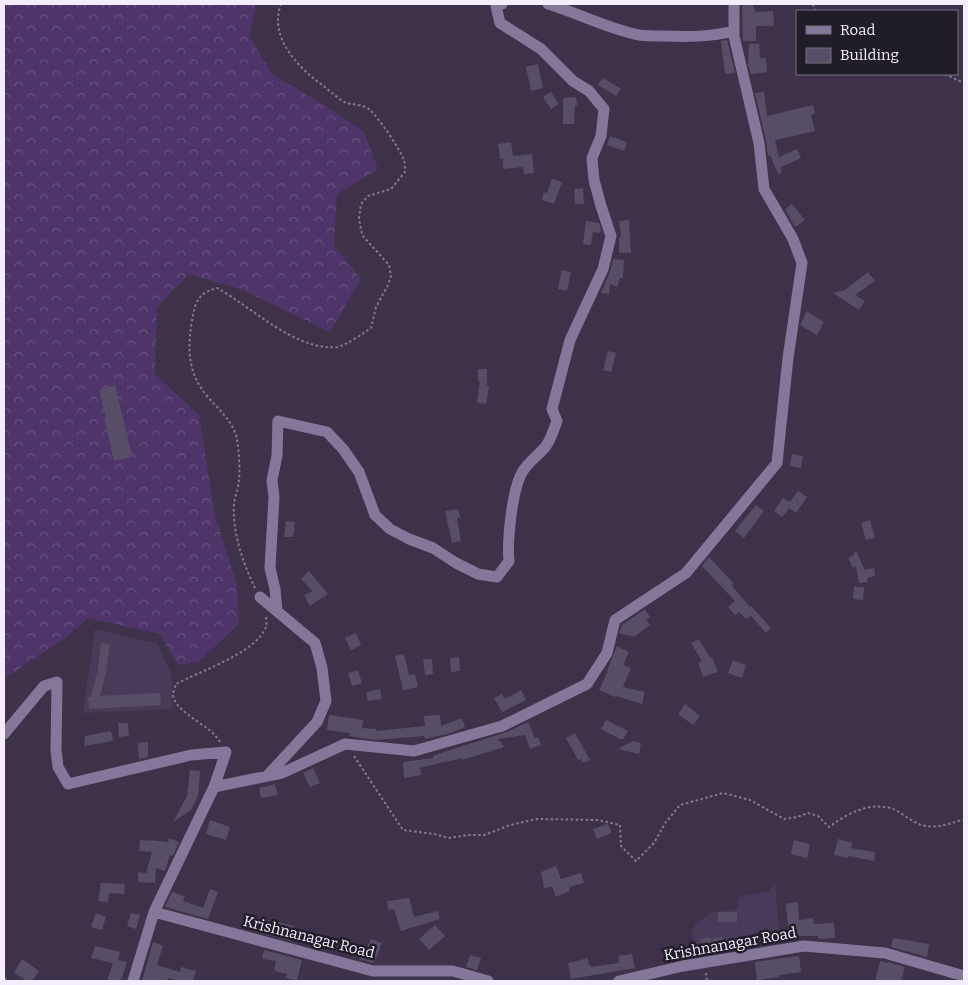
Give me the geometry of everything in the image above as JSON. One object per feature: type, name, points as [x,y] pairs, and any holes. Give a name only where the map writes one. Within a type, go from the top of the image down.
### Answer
[{"type":"street","points":[[277,611],[270,568],[274,498],[272,480],[277,456],[278,421],[327,432],[343,449],[359,472],[375,515],[390,528],[408,539],[433,548],[478,574],[497,577],[509,561],[507,547],[516,485],[523,470],[547,445],[553,432],[557,421],[552,409],[570,340],[603,269],[612,236],[594,180],[592,158],[601,136],[604,109],[589,91],[573,81],[541,49],[500,23],[496,6],[502,4]]},
{"type":"street","points":[[548,4],[570,10]]},
{"type":"street","points":[[559,4],[606,26],[639,35],[691,37],[719,35],[734,30]]},
{"type":"street","points":[[214,787],[282,773],[346,744],[414,751],[502,726],[588,684],[607,653],[616,620],[686,573],[777,463],[788,358],[802,262],[793,239],[764,189],[759,143],[734,30],[734,4]]},
{"type":"street","points":[[260,597],[315,643],[322,668],[326,701],[318,722],[267,776]]},
{"type":"street","points":[[4,734],[44,686],[57,682],[56,750],[58,767],[68,784],[191,755],[226,752],[214,787],[154,912],[133,981]]},
{"type":"street","name":"Krishnanagar Road","points":[[154,912],[372,976],[453,972],[488,981]]},
{"type":"street","name":"Krishnanagar Road","points":[[619,981],[683,966],[804,946],[885,953],[964,976]]},
{"type":"path","points":[[226,752],[217,736],[209,728],[184,711],[173,695],[176,684],[253,645],[267,626],[266,610],[243,558],[234,521],[234,503],[239,481],[237,441],[234,428],[197,383],[192,370],[189,337],[198,298],[208,290],[217,288],[286,334],[313,344],[339,347],[371,328],[376,307],[391,276],[389,265],[362,235],[359,218],[362,204],[368,196],[391,189],[405,172],[404,161],[391,138],[369,108],[345,102],[300,68],[280,37],[278,25],[281,4]]},
{"type":"path","points":[[947,75],[964,83]]},
{"type":"path","points":[[346,744],[403,830],[449,838],[485,835],[510,825],[537,819],[598,820],[620,825],[621,846],[636,861],[654,843],[666,822],[680,806],[723,793],[750,800],[784,819],[808,813],[818,816],[829,828],[844,816],[867,807],[893,808],[926,827],[950,824],[964,819]]},
{"type":"path","points":[[4,978],[9,981]]},
{"type":"shaded area","points":[[95,629],[158,644],[172,676],[172,709],[83,713]]},
{"type":"shaded area","points":[[775,883],[780,943],[700,956],[691,932],[696,924],[712,912],[737,909],[739,897],[769,891]]},
{"type":"green space","points":[[4,4],[257,4],[249,36],[273,75],[331,109],[364,132],[378,169],[337,194],[334,246],[361,279],[330,332],[243,290],[189,274],[157,307],[155,374],[199,415],[215,515],[237,585],[239,624],[198,662],[178,665],[160,634],[88,618],[65,638],[4,679]]},
{"type":"building","points":[[742,4],[753,4],[755,12],[773,11],[774,26],[756,26],[756,41],[743,41]]},
{"type":"building","points":[[727,40],[735,73],[725,74],[721,41]]},
{"type":"building","points":[[749,44],[759,44],[760,58],[766,58],[767,72],[751,74],[748,65]]},
{"type":"building","points":[[538,64],[543,88],[531,91],[526,67]]},
{"type":"building","points":[[603,78],[621,89],[616,96],[598,85]]},
{"type":"building","points":[[551,92],[559,104],[551,109],[543,97]]},
{"type":"building","points":[[764,92],[767,116],[813,105],[815,114],[811,115],[815,131],[775,140],[779,157],[797,149],[801,158],[781,167],[782,173],[778,174],[770,155],[768,156],[755,93]]},
{"type":"building","points":[[576,97],[577,106],[575,106],[574,124],[563,124],[563,98]]},
{"type":"building","points":[[610,136],[627,142],[624,151],[607,145]]},
{"type":"building","points":[[511,142],[513,156],[532,154],[534,173],[524,174],[523,167],[503,169],[503,159],[500,159],[498,144]]},
{"type":"building","points":[[552,179],[562,182],[554,204],[542,200],[544,192],[547,193]]},
{"type":"building","points":[[583,188],[584,204],[575,204],[574,189]]},
{"type":"building","points":[[792,204],[805,220],[795,227],[785,209]]},
{"type":"building","points":[[629,220],[631,253],[619,253],[619,237],[621,237],[619,221]]},
{"type":"building","points":[[586,221],[599,223],[601,229],[600,233],[593,232],[591,245],[583,244]]},
{"type":"building","points":[[613,259],[624,260],[623,278],[620,278],[617,287],[610,284],[609,294],[601,293],[610,272]]},
{"type":"building","points":[[562,270],[571,272],[567,291],[558,289]]},
{"type":"building","points":[[868,272],[875,281],[855,295],[865,301],[859,310],[833,293],[845,290]]},
{"type":"building","points":[[807,311],[824,322],[817,335],[800,325]]},
{"type":"building","points":[[608,351],[616,353],[611,372],[603,370]]},
{"type":"building","points":[[478,369],[487,369],[487,386],[489,386],[486,404],[477,403],[480,381],[478,381]]},
{"type":"building","points":[[115,385],[132,457],[114,461],[99,390]]},
{"type":"building","points":[[792,454],[803,456],[801,468],[790,466]]},
{"type":"building","points":[[798,491],[807,497],[796,513],[789,508],[782,517],[774,511],[783,498],[790,502]]},
{"type":"building","points":[[756,505],[764,511],[744,538],[735,531]]},
{"type":"building","points":[[458,509],[460,518],[457,518],[461,541],[452,543],[445,511]]},
{"type":"building","points":[[870,520],[875,538],[866,540],[861,523]]},
{"type":"building","points":[[286,521],[295,522],[293,537],[284,537]]},
{"type":"building","points":[[856,551],[865,570],[874,568],[875,576],[867,578],[868,582],[859,583],[856,566],[853,568],[848,558],[854,555]]},
{"type":"building","points":[[709,557],[734,584],[732,586],[750,607],[771,628],[766,633],[751,616],[746,619],[739,612],[735,615],[728,607],[735,601],[702,566]]},
{"type":"building","points":[[309,571],[328,594],[310,606],[304,595],[313,591],[301,579]]},
{"type":"building","points":[[854,587],[864,587],[863,600],[853,599]]},
{"type":"building","points":[[645,609],[650,617],[646,620],[650,625],[634,637],[619,633],[622,625]]},
{"type":"building","points":[[356,633],[361,645],[351,650],[345,638]]},
{"type":"building","points":[[699,639],[710,658],[712,657],[718,672],[703,677],[698,663],[702,661],[691,643]]},
{"type":"building","points":[[101,643],[110,644],[100,696],[160,693],[161,705],[89,709],[88,697],[91,697],[98,669]]},
{"type":"building","points":[[617,646],[629,652],[623,665],[631,668],[623,687],[645,692],[642,704],[615,697],[599,690]]},
{"type":"building","points":[[404,654],[409,675],[415,674],[418,687],[403,690],[395,656]]},
{"type":"building","points":[[459,657],[460,671],[451,672],[450,658]]},
{"type":"building","points":[[423,659],[432,659],[433,674],[425,675]]},
{"type":"building","points":[[733,660],[746,665],[742,678],[728,673]]},
{"type":"building","points":[[358,670],[362,683],[352,686],[348,673]]},
{"type":"building","points":[[380,689],[382,699],[368,701],[366,692]]},
{"type":"building","points":[[521,690],[526,700],[502,712],[494,698],[502,694],[505,699]]},
{"type":"building","points":[[685,704],[700,716],[693,725],[678,714]]},
{"type":"building","points":[[329,715],[363,720],[362,728],[376,729],[376,731],[425,726],[424,716],[440,715],[441,726],[462,718],[465,727],[451,733],[425,739],[424,736],[375,740],[349,736],[350,733],[327,730]]},
{"type":"building","points":[[606,720],[628,731],[623,739],[601,729]]},
{"type":"building","points":[[528,722],[535,738],[538,737],[541,745],[530,749],[525,735],[498,739],[504,747],[462,760],[462,758],[420,768],[421,775],[404,778],[403,762],[433,758],[433,756],[504,733]]},
{"type":"building","points":[[118,723],[128,723],[129,736],[119,737]]},
{"type":"building","points":[[111,731],[113,741],[84,746],[85,736]]},
{"type":"building","points":[[575,733],[590,760],[583,763],[581,759],[578,760],[566,738]]},
{"type":"building","points":[[633,741],[641,743],[639,754],[618,749]]},
{"type":"building","points":[[148,742],[148,757],[139,759],[138,743]]},
{"type":"building","points":[[313,768],[320,783],[310,787],[303,773]]},
{"type":"building","points":[[190,770],[200,771],[198,796],[191,810],[173,822],[187,796]]},
{"type":"building","points":[[275,784],[278,795],[261,798],[259,788]]},
{"type":"building","points":[[210,820],[230,827],[226,840],[206,834]]},
{"type":"building","points":[[608,824],[612,833],[597,839],[593,829]]},
{"type":"building","points":[[169,838],[179,842],[173,856],[170,855],[165,871],[156,868],[155,883],[138,882],[138,872],[146,873],[152,852],[139,851],[140,840],[168,842]]},
{"type":"building","points":[[838,839],[852,843],[851,848],[875,852],[874,861],[834,855]]},
{"type":"building","points":[[794,840],[810,844],[807,858],[791,854]]},
{"type":"building","points":[[556,866],[561,879],[581,873],[584,883],[569,887],[570,891],[556,897],[552,887],[544,888],[541,872]]},
{"type":"building","points":[[101,883],[125,884],[124,894],[109,893],[108,902],[98,901]]},
{"type":"building","points":[[210,889],[218,892],[208,919],[165,907],[172,892],[185,896],[183,901],[203,908]]},
{"type":"building","points":[[409,898],[414,917],[438,911],[440,919],[401,931],[394,909],[388,910],[387,901]]},
{"type":"building","points":[[798,902],[799,920],[813,918],[814,924],[834,923],[835,938],[818,939],[818,936],[789,936],[786,904]]},
{"type":"building","points":[[718,912],[737,912],[737,922],[718,922]]},
{"type":"building","points":[[96,913],[106,917],[102,930],[91,927]]},
{"type":"building","points":[[131,913],[140,915],[136,929],[127,926]]},
{"type":"building","points":[[257,918],[295,926],[291,941],[254,931]]},
{"type":"building","points":[[435,925],[445,936],[429,950],[419,939]]},
{"type":"building","points":[[710,937],[710,939],[723,937],[724,950],[703,954],[700,939]]},
{"type":"building","points":[[893,938],[929,944],[927,957],[891,947]]},
{"type":"building","points":[[371,939],[382,943],[374,963],[359,959],[364,948],[367,949]]},
{"type":"building","points":[[153,942],[163,946],[157,965],[180,972],[181,967],[196,971],[193,981],[168,978],[167,981],[142,981]]},
{"type":"building","points":[[95,946],[120,952],[118,960],[127,962],[121,981],[107,981],[113,963],[91,958]]},
{"type":"building","points":[[264,950],[302,960],[297,981],[286,978],[287,974],[274,971],[276,961],[262,959]]},
{"type":"building","points":[[632,954],[635,968],[571,979],[568,963],[588,958],[591,967],[619,963],[618,956]]},
{"type":"building","points":[[470,955],[481,958],[477,970],[466,967]]},
{"type":"building","points":[[799,956],[801,972],[757,980],[755,962]]},
{"type":"building","points":[[22,959],[39,971],[32,981],[27,981],[14,973]]},
{"type":"building","points":[[880,961],[905,967],[901,981],[875,981]]}]
